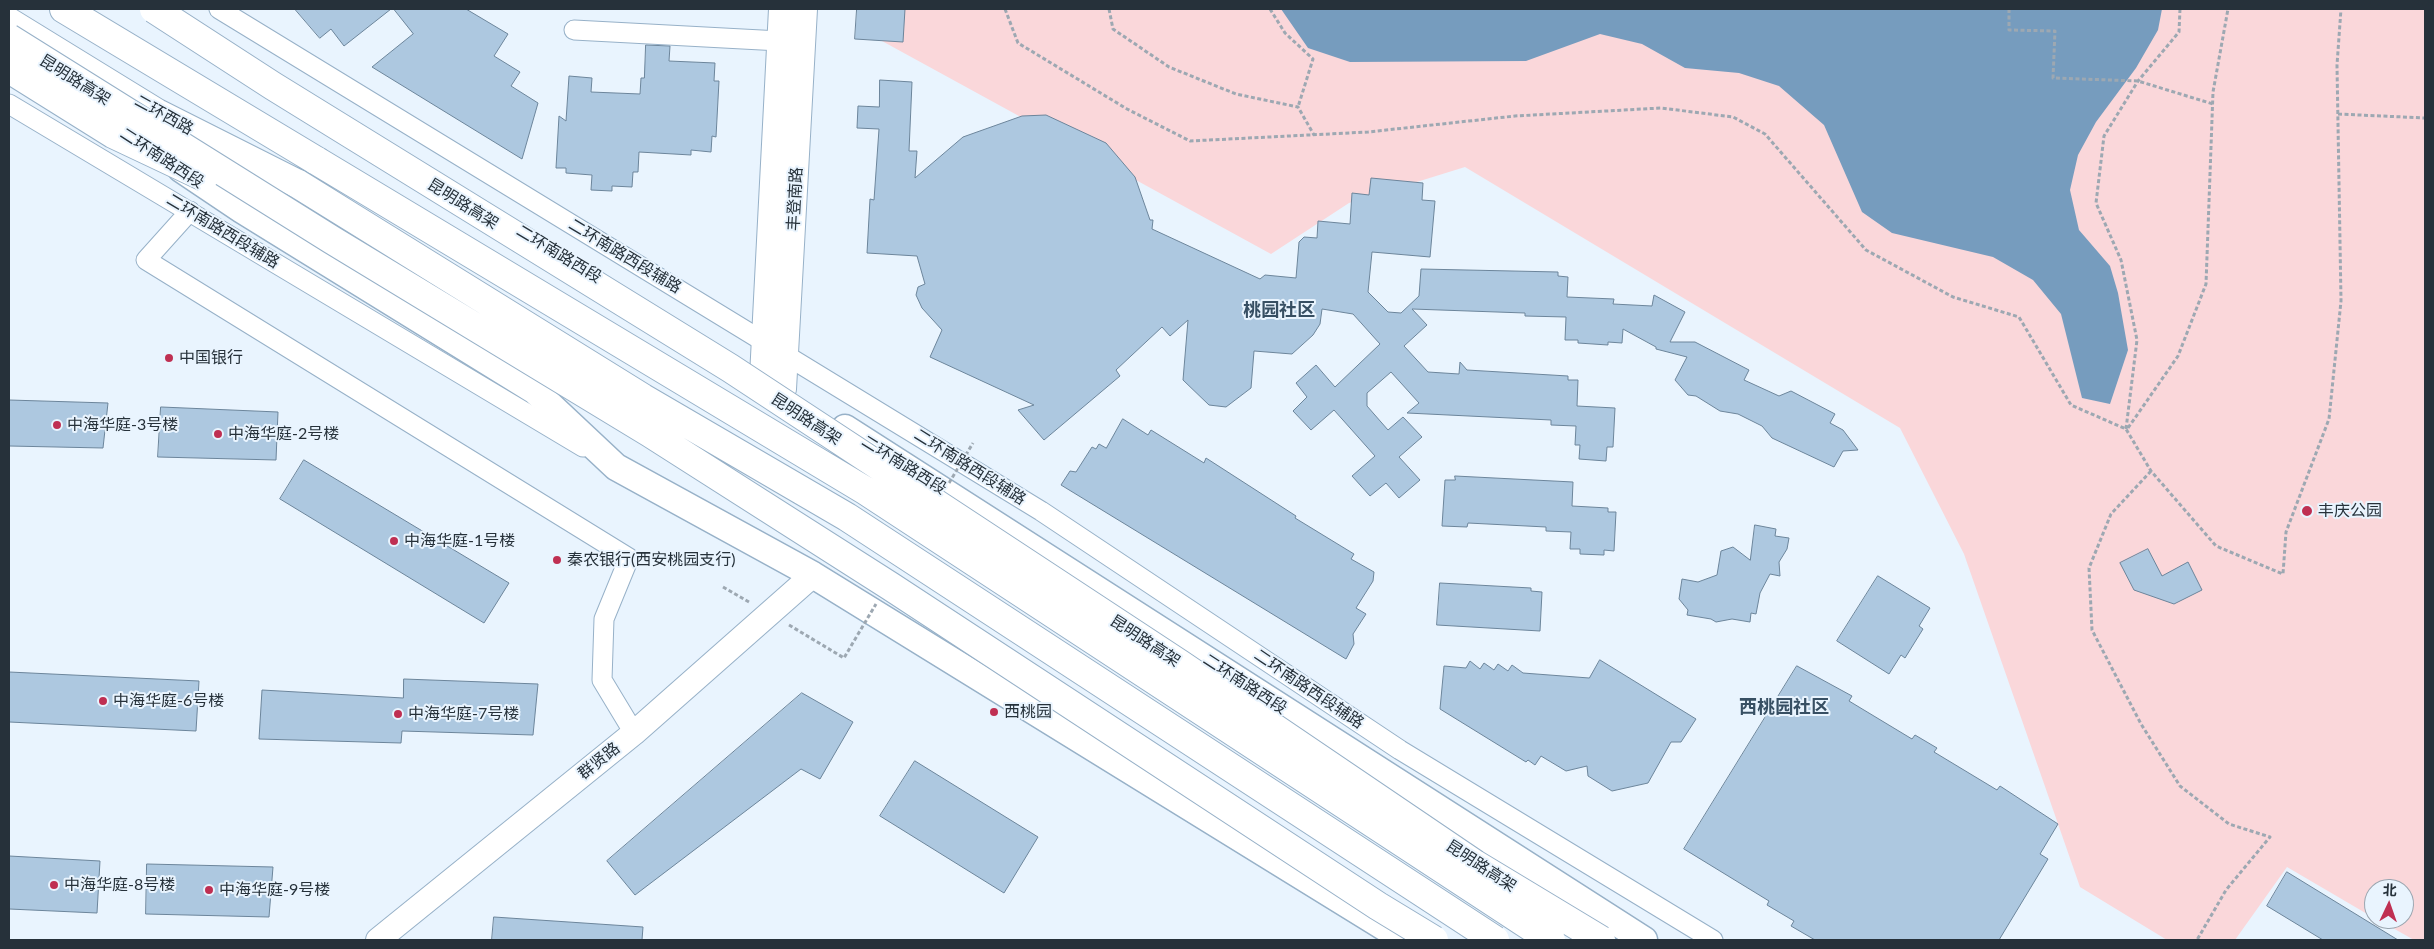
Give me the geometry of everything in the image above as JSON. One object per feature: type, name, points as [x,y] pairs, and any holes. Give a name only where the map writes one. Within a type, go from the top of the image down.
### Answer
[{"type":"highway","points":[[64,9],[866,491],[1551,940]]},
{"type":"highway","name":"昆明路高架","points":[[154,9],[273,86],[730,368],[1180,664],[1475,864],[1601,940]]},
{"type":"highway","name":"二环西路","points":[[9,22],[157,113],[298,184],[643,398],[847,517],[1495,940]]},
{"type":"highway","name":"昆明路高架","points":[[9,38],[332,240],[650,433],[890,586],[1361,896],[1434,940]]},
{"type":"highway","points":[[9,68],[114,134],[332,240]]},
{"type":"main road","name":"二环南路西段","points":[[154,9],[784,389],[1644,940]]},
{"type":"main road","name":"二环南路西段","points":[[9,62],[151,149],[242,210],[535,390],[616,467],[813,575],[1405,940]]},
{"type":"street","name":"二环南路西段辅路","points":[[219,9],[1041,511],[1400,750],[1713,940]]},
{"type":"street","name":"丰登南路","points":[[762,376],[781,9]]},
{"type":"street","name":"丰登南路","points":[[784,389],[805,9]]},
{"type":"street","points":[[574,30],[780,41]]},
{"type":"street","name":"二环南路西段辅路","points":[[9,104],[616,467]]},
{"type":"street","points":[[190,211],[146,260],[629,558],[604,618],[602,680],[634,733]]},
{"type":"street","name":"群贤路","points":[[378,940],[634,733],[813,575]]},
{"type":"path","points":[[1004,9],[1018,44],[1127,109],[1190,141],[1368,132],[1515,116],[1661,108],[1733,117],[1765,134],[1866,250],[1953,297],[2019,317],[2071,405],[2126,430],[2151,471],[2216,546],[2283,574],[2286,532],[2330,419],[2340,301],[2337,65],[2341,9]]},
{"type":"path","points":[[1109,9],[1113,29],[1169,67],[1236,94],[1298,107]]},
{"type":"path","points":[[1270,9],[1285,33],[1313,59],[1298,107],[1314,135]]},
{"type":"path","points":[[2009,9],[2009,30],[2055,32],[2053,78],[2138,81],[2213,104]]},
{"type":"path","points":[[2126,430],[2137,340],[2122,260],[2096,203],[2104,136],[2138,81],[2179,32],[2180,9]]},
{"type":"path","points":[[2126,430],[2178,356],[2206,284],[2213,104],[2228,9]]},
{"type":"path","points":[[2338,114],[2425,118]]},
{"type":"path","points":[[2151,471],[2111,514],[2089,568],[2092,630],[2141,724],[2180,786],[2229,824],[2270,837],[2226,890],[2197,940]]},
{"type":"shaded area","name":"丰庆公园","points":[[870,9],[2425,9],[2425,940],[2414,940],[2395,929],[2414,929],[2414,879],[2364,879],[2364,912],[2287,867],[2235,940],[2167,940],[2080,887],[1964,554],[1900,428],[1465,167],[1349,203],[1271,254],[871,35]]},
{"type":"water","points":[[1281,9],[2162,9],[2158,30],[2136,68],[2096,122],[2078,155],[2070,190],[2079,230],[2110,266],[2118,293],[2128,350],[2110,404],[2082,398],[2061,314],[2033,280],[1993,257],[1892,233],[1862,212],[1824,125],[1779,86],[1739,73],[1685,68],[1642,44],[1600,34],[1526,61],[1350,62],[1308,48]]},
{"type":"building","points":[[295,9],[391,9],[344,46],[331,29],[320,38]]},
{"type":"building","points":[[394,9],[466,9],[508,34],[494,56],[520,72],[511,86],[538,103],[522,159],[372,67],[413,34]]},
{"type":"building","points":[[857,9],[905,9],[903,42],[855,39]]},
{"type":"building","points":[[646,45],[670,46],[669,61],[715,63],[714,81],[719,81],[716,137],[712,136],[711,152],[691,150],[691,155],[639,152],[638,172],[633,172],[632,187],[612,186],[612,191],[591,190],[592,175],[566,173],[566,168],[556,168],[559,116],[566,121],[569,76],[592,78],[591,92],[640,94],[641,78],[644,78]]},
{"type":"building","points":[[880,80],[912,82],[909,151],[917,151],[915,178],[963,137],[1022,116],[1046,115],[1106,143],[1135,177],[1150,220],[1153,220],[1152,229],[1260,279],[1265,275],[1296,278],[1299,242],[1304,237],[1317,238],[1318,221],[1350,224],[1352,193],[1369,195],[1371,178],[1423,183],[1422,200],[1435,201],[1430,257],[1372,252],[1368,292],[1388,312],[1401,313],[1419,296],[1421,269],[1558,272],[1558,276],[1568,277],[1567,297],[1614,299],[1613,304],[1652,306],[1654,295],[1685,312],[1670,342],[1695,342],[1749,370],[1744,380],[1779,396],[1791,391],[1835,414],[1830,423],[1843,430],[1858,450],[1843,451],[1834,467],[1772,438],[1762,426],[1738,414],[1720,411],[1696,396],[1688,395],[1675,380],[1687,357],[1656,349],[1656,347],[1623,329],[1622,343],[1608,342],[1608,345],[1578,343],[1578,340],[1565,340],[1566,317],[1525,316],[1525,313],[1412,309],[1427,325],[1404,346],[1428,372],[1459,374],[1460,362],[1467,370],[1568,376],[1568,380],[1578,380],[1577,406],[1615,408],[1613,447],[1607,447],[1606,461],[1579,459],[1580,445],[1575,445],[1576,426],[1551,425],[1551,420],[1407,413],[1419,403],[1391,372],[1367,393],[1367,406],[1388,430],[1403,417],[1422,437],[1399,457],[1420,480],[1399,498],[1386,483],[1370,496],[1352,476],[1375,456],[1334,410],[1311,430],[1293,411],[1307,397],[1296,383],[1316,365],[1335,387],[1380,344],[1353,314],[1322,309],[1320,324],[1313,335],[1292,354],[1254,351],[1251,388],[1226,407],[1209,405],[1183,380],[1188,320],[1170,336],[1162,327],[1116,370],[1120,376],[1044,440],[1018,410],[1034,405],[930,357],[942,330],[922,308],[916,295],[918,287],[925,284],[917,256],[867,253],[870,199],[874,200],[879,129],[857,128],[858,106],[879,107]]},
{"type":"building","name":"中海华庭-3号楼","points":[[9,400],[108,403],[103,448],[9,446]]},
{"type":"building","name":"中海华庭-2号楼","points":[[161,407],[278,412],[276,460],[158,457]]},
{"type":"building","points":[[1123,419],[1148,435],[1151,430],[1204,463],[1206,458],[1296,516],[1295,518],[1354,554],[1351,559],[1374,572],[1373,581],[1356,608],[1366,614],[1353,634],[1354,644],[1346,659],[1061,485],[1070,471],[1076,472],[1092,447],[1096,449],[1099,444],[1106,448]]},
{"type":"building","name":"中海华庭-1号楼","points":[[304,460],[509,583],[484,623],[280,499]]},
{"type":"building","points":[[1455,476],[1573,482],[1572,506],[1608,508],[1608,512],[1616,512],[1614,551],[1604,550],[1604,555],[1580,554],[1580,549],[1570,549],[1571,532],[1546,531],[1546,527],[1468,523],[1467,527],[1442,526],[1445,480],[1455,480]]},
{"type":"building","points":[[1755,525],[1776,529],[1775,536],[1789,538],[1787,549],[1779,562],[1780,576],[1770,574],[1760,593],[1756,614],[1751,613],[1750,622],[1732,619],[1716,622],[1711,619],[1687,615],[1688,610],[1679,599],[1682,579],[1698,582],[1717,575],[1721,551],[1733,547],[1750,560]]},
{"type":"building","points":[[2148,549],[2162,576],[2188,562],[2202,590],[2174,604],[2134,590],[2120,563]]},
{"type":"building","points":[[1878,576],[1930,608],[1919,626],[1923,629],[1905,658],[1901,655],[1889,674],[1837,641]]},
{"type":"building","points":[[1440,583],[1531,588],[1531,591],[1542,592],[1540,631],[1437,625]]},
{"type":"building","points":[[1600,660],[1696,719],[1681,742],[1671,742],[1648,783],[1612,791],[1588,776],[1587,766],[1566,771],[1541,756],[1535,765],[1528,760],[1526,762],[1440,709],[1444,666],[1466,668],[1470,661],[1480,669],[1484,663],[1494,670],[1498,664],[1508,671],[1512,665],[1523,673],[1589,678]]},
{"type":"building","points":[[1797,666],[1852,696],[1849,701],[1912,739],[1915,735],[1937,748],[1934,752],[1997,790],[2000,786],[2058,824],[2040,854],[2048,859],[1999,940],[1815,940],[1791,926],[1794,921],[1767,905],[1769,901],[1684,849]]},
{"type":"building","name":"中海华庭-6号楼","points":[[9,672],[199,681],[196,731],[9,722]]},
{"type":"building","name":"中海华庭-7号楼","points":[[404,679],[538,684],[533,735],[402,731],[401,743],[259,739],[262,690],[403,698]]},
{"type":"building","points":[[802,693],[853,722],[820,779],[801,769],[635,895],[607,861]]},
{"type":"building","points":[[915,761],[1038,837],[1004,893],[880,816]]},
{"type":"building","name":"中海华庭-8号楼","points":[[9,856],[100,861],[97,913],[9,909]]},
{"type":"building","name":"中海华庭-9号楼","points":[[147,864],[273,867],[269,917],[146,914]]},
{"type":"building","points":[[2287,872],[2364,919],[2364,929],[2380,929],[2398,940],[2323,940],[2267,906]]},
{"type":"building","points":[[494,917],[643,927],[642,940],[492,940]]},
{"type":"place","name":"中国银行","points":[[169,358]]},
{"type":"place","name":"中海华庭-3号楼","points":[[57,425]]},
{"type":"place","name":"中海华庭-2号楼","points":[[218,434]]},
{"type":"place","name":"丰庆公园","points":[[2307,511]]},
{"type":"place","name":"中海华庭-1号楼","points":[[394,541]]},
{"type":"place","name":"秦农银行(西安桃园支行)","points":[[557,560]]},
{"type":"place","name":"中海华庭-6号楼","points":[[103,701]]},
{"type":"place","name":"西桃园","points":[[994,712]]},
{"type":"place","name":"中海华庭-7号楼","points":[[398,714]]},
{"type":"place","name":"中海华庭-8号楼","points":[[54,885]]},
{"type":"place","name":"中海华庭-9号楼","points":[[209,890]]},
{"type":"district","name":"桃园社区","points":[[1279,310]]},
{"type":"district","name":"西桃园社区","points":[[1784,707]]}]
